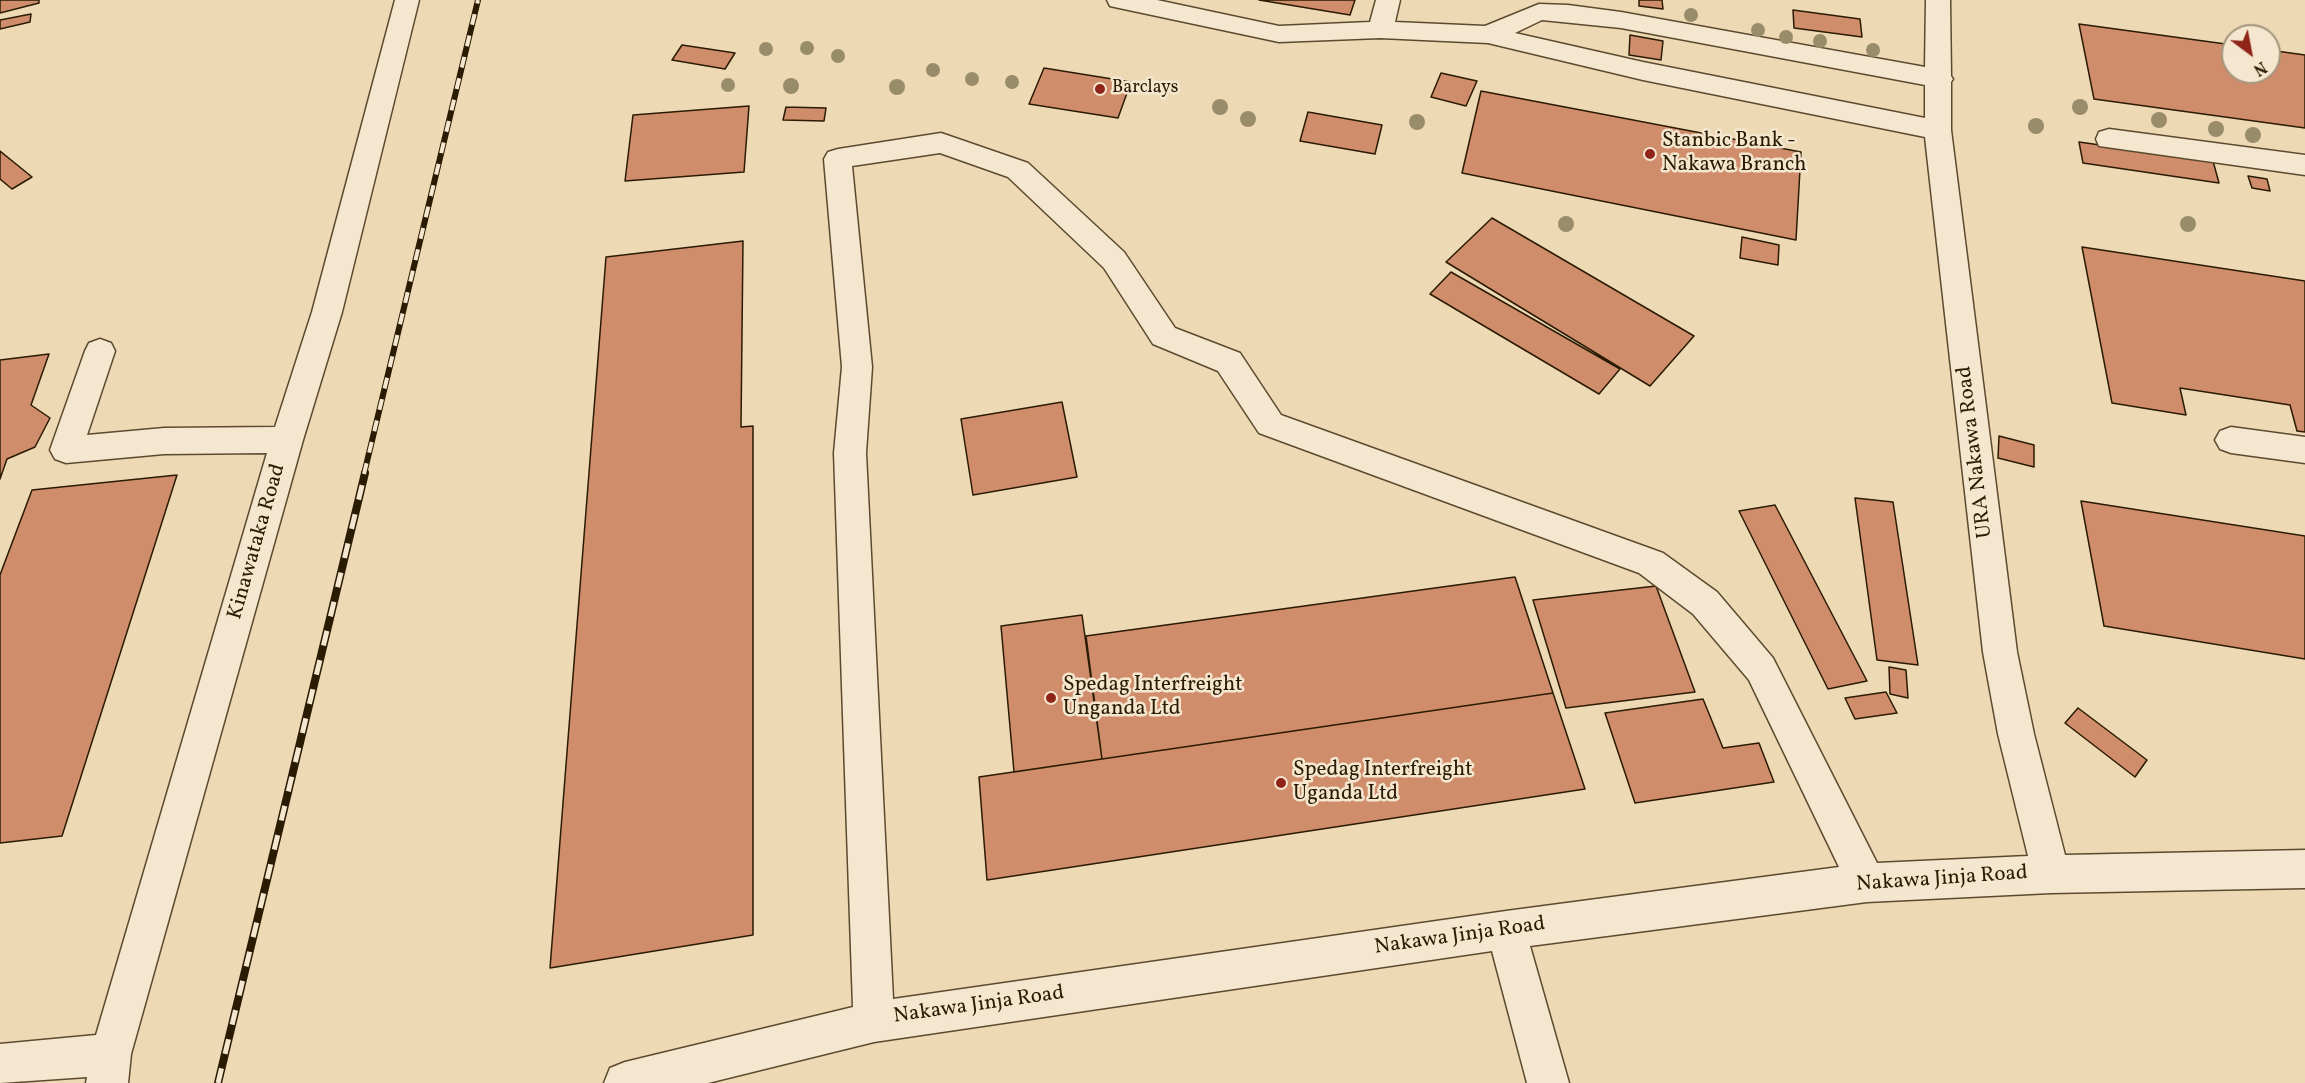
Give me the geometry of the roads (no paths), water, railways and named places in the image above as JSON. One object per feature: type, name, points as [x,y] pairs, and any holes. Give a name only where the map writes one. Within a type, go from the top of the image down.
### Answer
[{"type":"street","name":"Kinawataka Road","points":[[109,1069],[287,440],[327,312],[407,0]]},
{"type":"street","points":[[1119,0],[1279,34],[1380,30],[1488,35],[1643,71],[1938,130]]},
{"type":"street","points":[[1380,30],[1388,0]]},
{"type":"street","points":[[1488,35],[1534,6],[1940,79]]},
{"type":"street","name":"URA Nakawa Road","points":[[1938,12],[1940,79],[1938,130],[2000,652],[2016,734],[2051,874]]},
{"type":"street","points":[[2109,140],[2305,165]]},
{"type":"street","points":[[874,1022],[850,453],[857,367],[838,159],[941,143],[1018,170],[1114,261],[1164,336],[1230,362],[1270,424],[1651,563],[1705,603],[1761,669],[1867,884]]},
{"type":"street","points":[[100,351],[66,450],[164,441],[287,440]]},
{"type":"street","points":[[2231,440],[2305,450]]},
{"type":"street","name":"Nakawa Jinja Road","points":[[624,1083],[874,1022],[1506,930],[1867,884],[2051,874],[2305,869]]},
{"type":"street","points":[[1506,930],[1548,1083]]},
{"type":"street","points":[[0,1064],[109,1069]]},
{"type":"railway","points":[[364,474],[478,0]]},
{"type":"railway","points":[[218,1083],[365,473]]},
{"type":"place","name":"Barclays","points":[[1100,89]]},
{"type":"place","name":"Stanbic Bank - Nakawa Branch","points":[[1650,154]]},
{"type":"place","name":"Spedag Interfreight Unganda Ltd","points":[[1051,698]]},
{"type":"place","name":"Spedag Interfreight Uganda Ltd","points":[[1281,783]]}]
